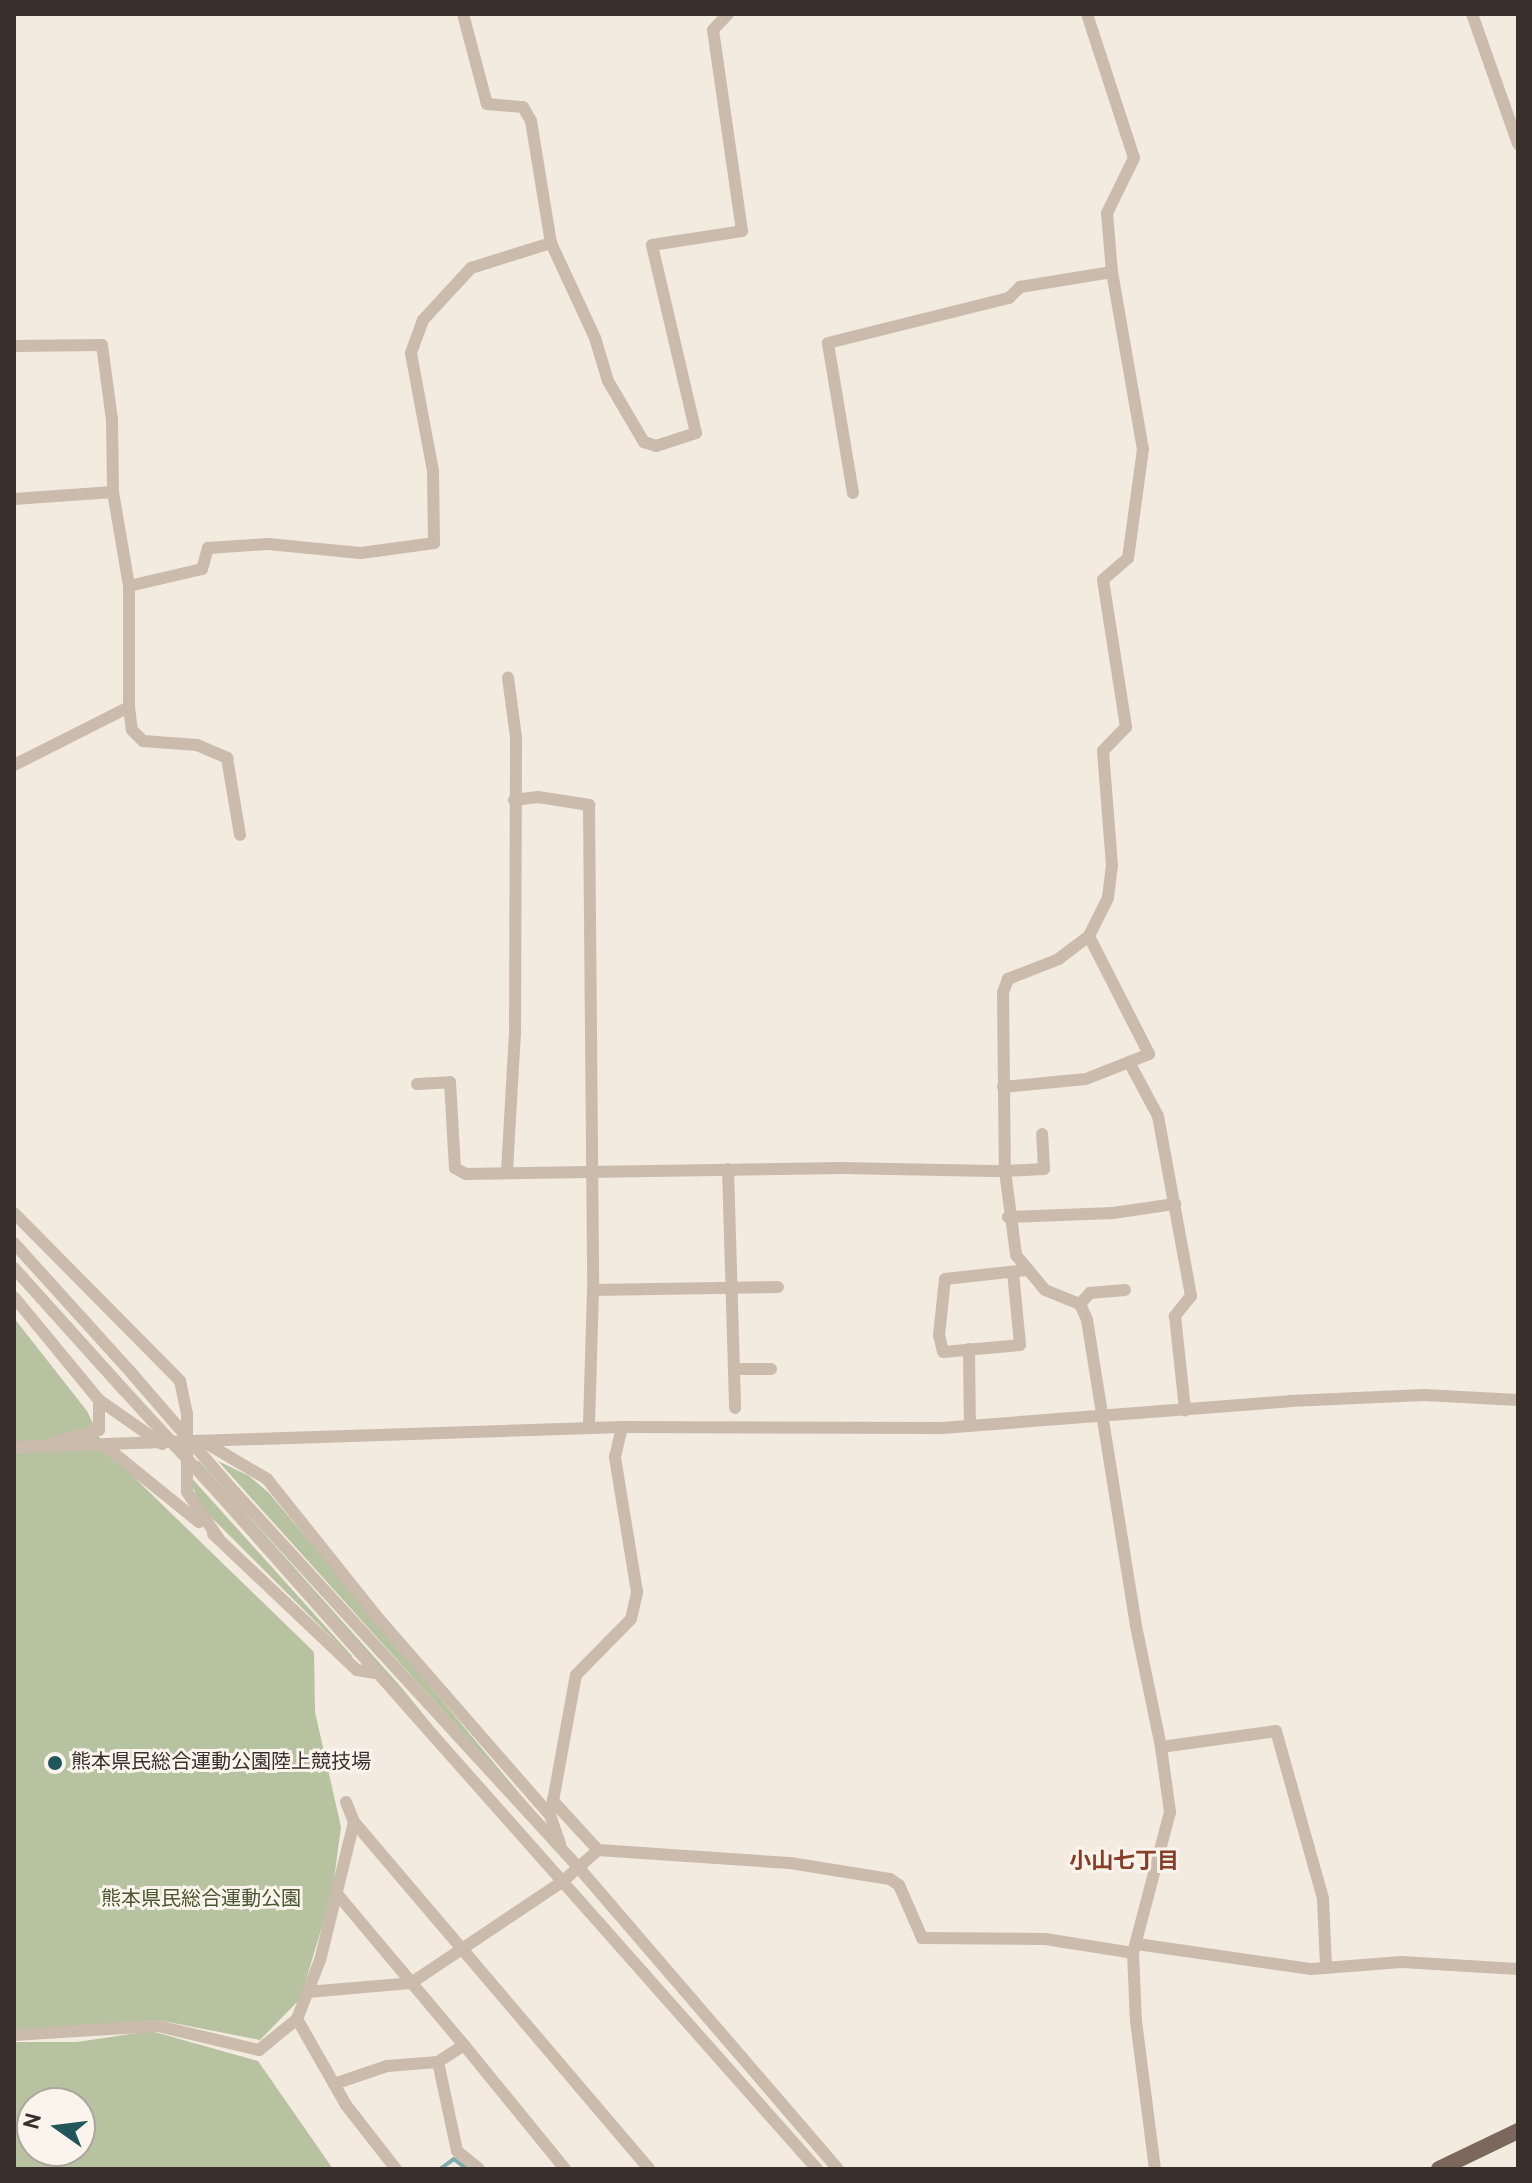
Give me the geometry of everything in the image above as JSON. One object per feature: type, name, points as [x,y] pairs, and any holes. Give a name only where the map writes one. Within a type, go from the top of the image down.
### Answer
[{"type":"main road","points":[[1439,2169],[1518,2131]]},
{"type":"street","points":[[463,14],[487,104],[523,107],[531,121],[551,243],[595,338],[608,381],[644,442],[656,446],[696,433],[652,245],[742,231],[713,30],[728,14]]},
{"type":"street","points":[[1080,1304],[1045,1290],[1016,1255],[1008,1217],[1005,1171],[1003,993],[1008,979],[1059,959],[1089,936],[1108,898],[1112,865],[1103,751],[1126,727],[1103,580],[1128,558],[1143,449],[1112,272],[1107,213],[1134,158],[1087,14]]},
{"type":"street","points":[[1472,14],[1518,144]]},
{"type":"street","points":[[129,586],[202,569],[208,548],[268,544],[361,553],[434,543],[433,471],[411,353],[423,320],[471,268],[551,243]]},
{"type":"street","points":[[853,493],[828,343],[1009,298],[1020,287],[1112,272]]},
{"type":"street","points":[[14,346],[102,345],[112,420],[113,492],[129,586],[129,707],[132,730],[143,741],[197,745],[227,758],[240,835]]},
{"type":"street","points":[[14,499],[113,492]]},
{"type":"street","points":[[507,1171],[515,1034],[516,737],[508,678]]},
{"type":"street","points":[[14,765],[129,707]]},
{"type":"street","points":[[514,800],[538,797],[589,805],[593,1290],[589,1428]]},
{"type":"street","points":[[1003,1087],[1086,1079],[1149,1054],[1089,936]]},
{"type":"street","points":[[1129,1062],[1158,1116],[1191,1296],[1175,1316],[1185,1410]]},
{"type":"street","points":[[417,1084],[450,1082],[455,1168],[466,1174],[592,1170],[1044,1169],[1042,1134]]},
{"type":"street","points":[[728,1169],[735,1287],[735,1408]]},
{"type":"street","points":[[1008,1217],[1113,1213],[1175,1204]]},
{"type":"street","points":[[14,1213],[180,1381],[187,1443],[187,1492],[219,1539]]},
{"type":"street","points":[[14,1243],[134,1376],[374,1673],[817,2169]]},
{"type":"street","points":[[14,1268],[123,1389],[226,1491],[579,1868],[838,2169]]},
{"type":"street","points":[[1013,1272],[1020,1345],[943,1352],[939,1335],[945,1279],[1027,1270]]},
{"type":"street","points":[[593,1290],[778,1287]]},
{"type":"street","points":[[1080,1304],[1090,1293],[1125,1290]]},
{"type":"street","points":[[14,1297],[99,1400],[162,1444]]},
{"type":"street","points":[[1080,1304],[1105,1418],[1136,1626],[1161,1747],[1170,1812],[1135,1948],[1138,2046],[1155,2169]]},
{"type":"street","points":[[969,1349],[970,1426]]},
{"type":"street","points":[[735,1369],[771,1369]]},
{"type":"street","points":[[14,1447],[622,1427],[970,1426],[1424,1395],[1518,1400]]},
{"type":"street","points":[[39,1447],[99,1430],[99,1400]]},
{"type":"street","points":[[622,1427],[615,1457],[637,1592],[631,1619],[576,1675],[553,1801],[598,1850],[790,1863],[875,1876],[899,1885],[922,1938],[1045,1939],[1326,1968],[1402,1962],[1518,1969]]},
{"type":"street","points":[[203,1442],[267,1479],[378,1618],[550,1815],[563,1852]]},
{"type":"street","points":[[105,1446],[219,1539],[357,1670],[374,1673]]},
{"type":"street","points":[[1161,1747],[1276,1731],[1323,1898],[1326,1968]]},
{"type":"street","points":[[346,1802],[354,1822],[464,1946],[649,2169]]},
{"type":"street","points":[[14,2035],[81,2035],[141,2026],[259,2050],[297,2019],[338,1895],[354,1822]]},
{"type":"street","points":[[307,1992],[411,1983],[562,1882],[598,1850]]},
{"type":"street","points":[[338,1895],[565,2169]]},
{"type":"street","points":[[297,2019],[334,2084],[396,2169]]},
{"type":"street","points":[[334,2084],[387,2066],[438,2062],[464,2045]]},
{"type":"street","points":[[438,2062],[457,2151],[479,2169]]},
{"type":"green space","name":"熊本県民総合運動公園","points":[[14,1318],[87,1411],[105,1449],[314,1652],[315,1712],[341,1827],[332,1894],[300,1999],[260,2040],[158,2020],[14,2031]]},
{"type":"green space","points":[[199,1461],[401,1687],[450,1747],[196,1462]]},
{"type":"green space","points":[[218,1461],[249,1476],[269,1493],[544,1823]]},
{"type":"green space","points":[[188,1474],[352,1656],[352,1658],[200,1506]]},
{"type":"green space","points":[[151,2031],[258,2061],[333,2169],[14,2169],[14,2042],[77,2042]]},
{"type":"waterway","points":[[440,2169],[454,2159],[467,2169]]},
{"type":"place","name":"熊本県民総合運動公園陸上競技場","points":[[55,1763]]},
{"type":"district","name":"小山七丁目","points":[[1124,1863]]}]
